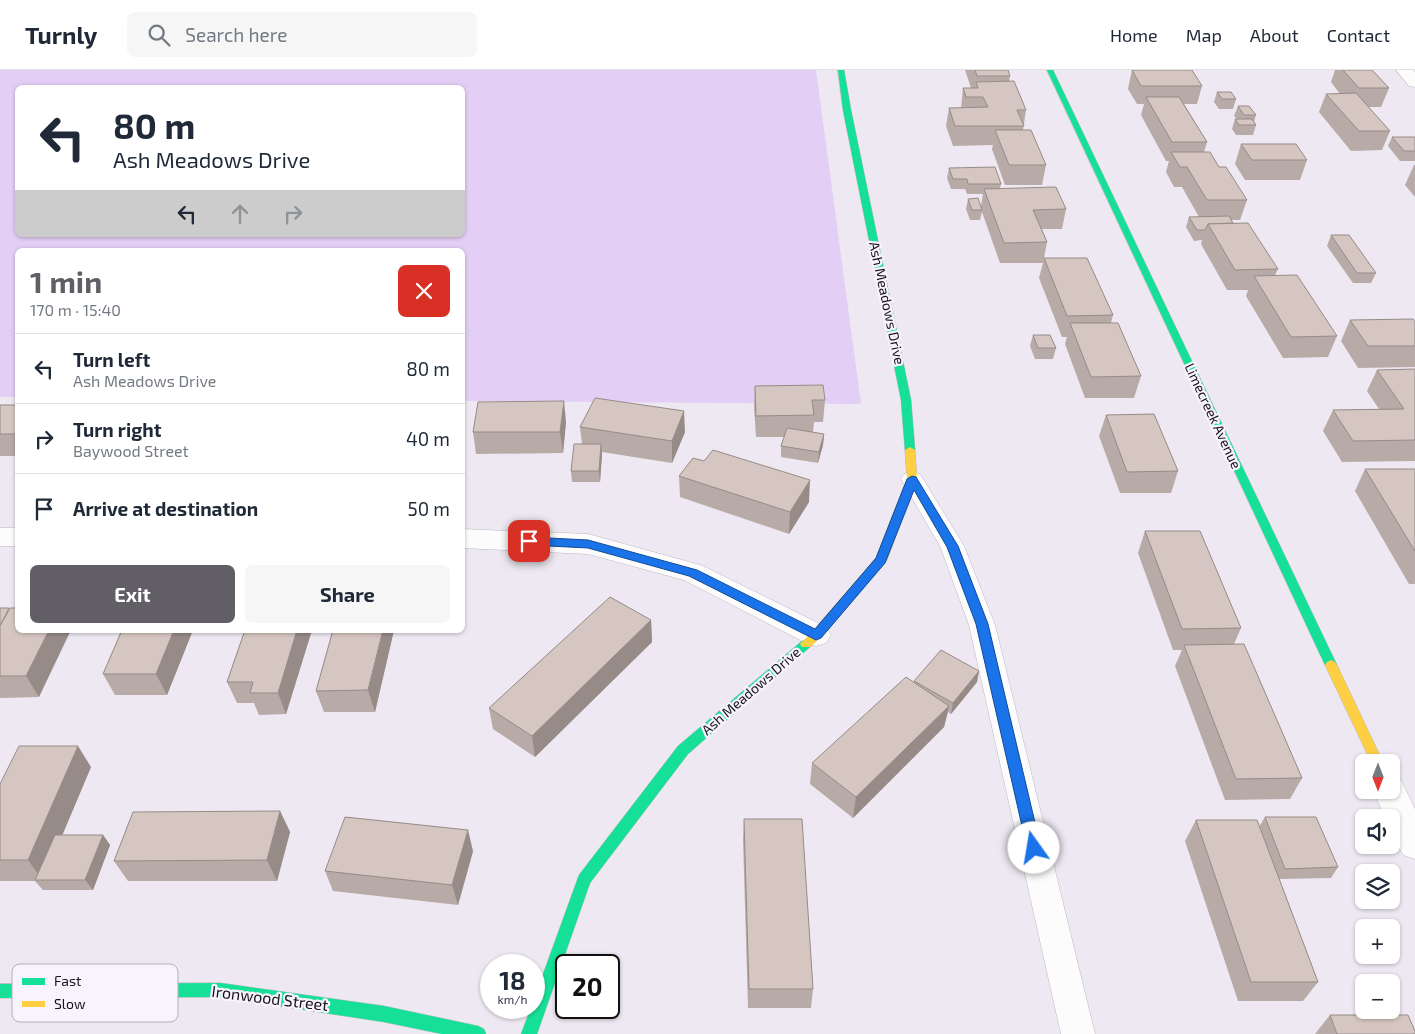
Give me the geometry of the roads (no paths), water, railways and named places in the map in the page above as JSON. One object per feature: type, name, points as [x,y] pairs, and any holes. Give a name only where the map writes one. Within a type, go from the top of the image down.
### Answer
[{"type":"street","name":"Ash Meadows Drive","points":[[529,1034],[584,880],[682,750],[816,635],[881,560],[912,479],[906,400],[847,110],[841,70]]},
{"type":"street","name":"Limecreek Avenue","points":[[1050,70],[1372,754]]},
{"type":"street","points":[[1404,70],[1415,82]]},
{"type":"street","points":[[0,537],[15,537]]},
{"type":"street","points":[[465,538],[588,544],[693,573],[816,635]]},
{"type":"street","points":[[1394,799],[1415,844]]},
{"type":"street","name":"Ironwood Street","points":[[178,990],[220,990],[384,1014],[478,1034]]},
{"type":"lane","points":[[912,479],[952,546],[982,624],[1078,1034]]}]
